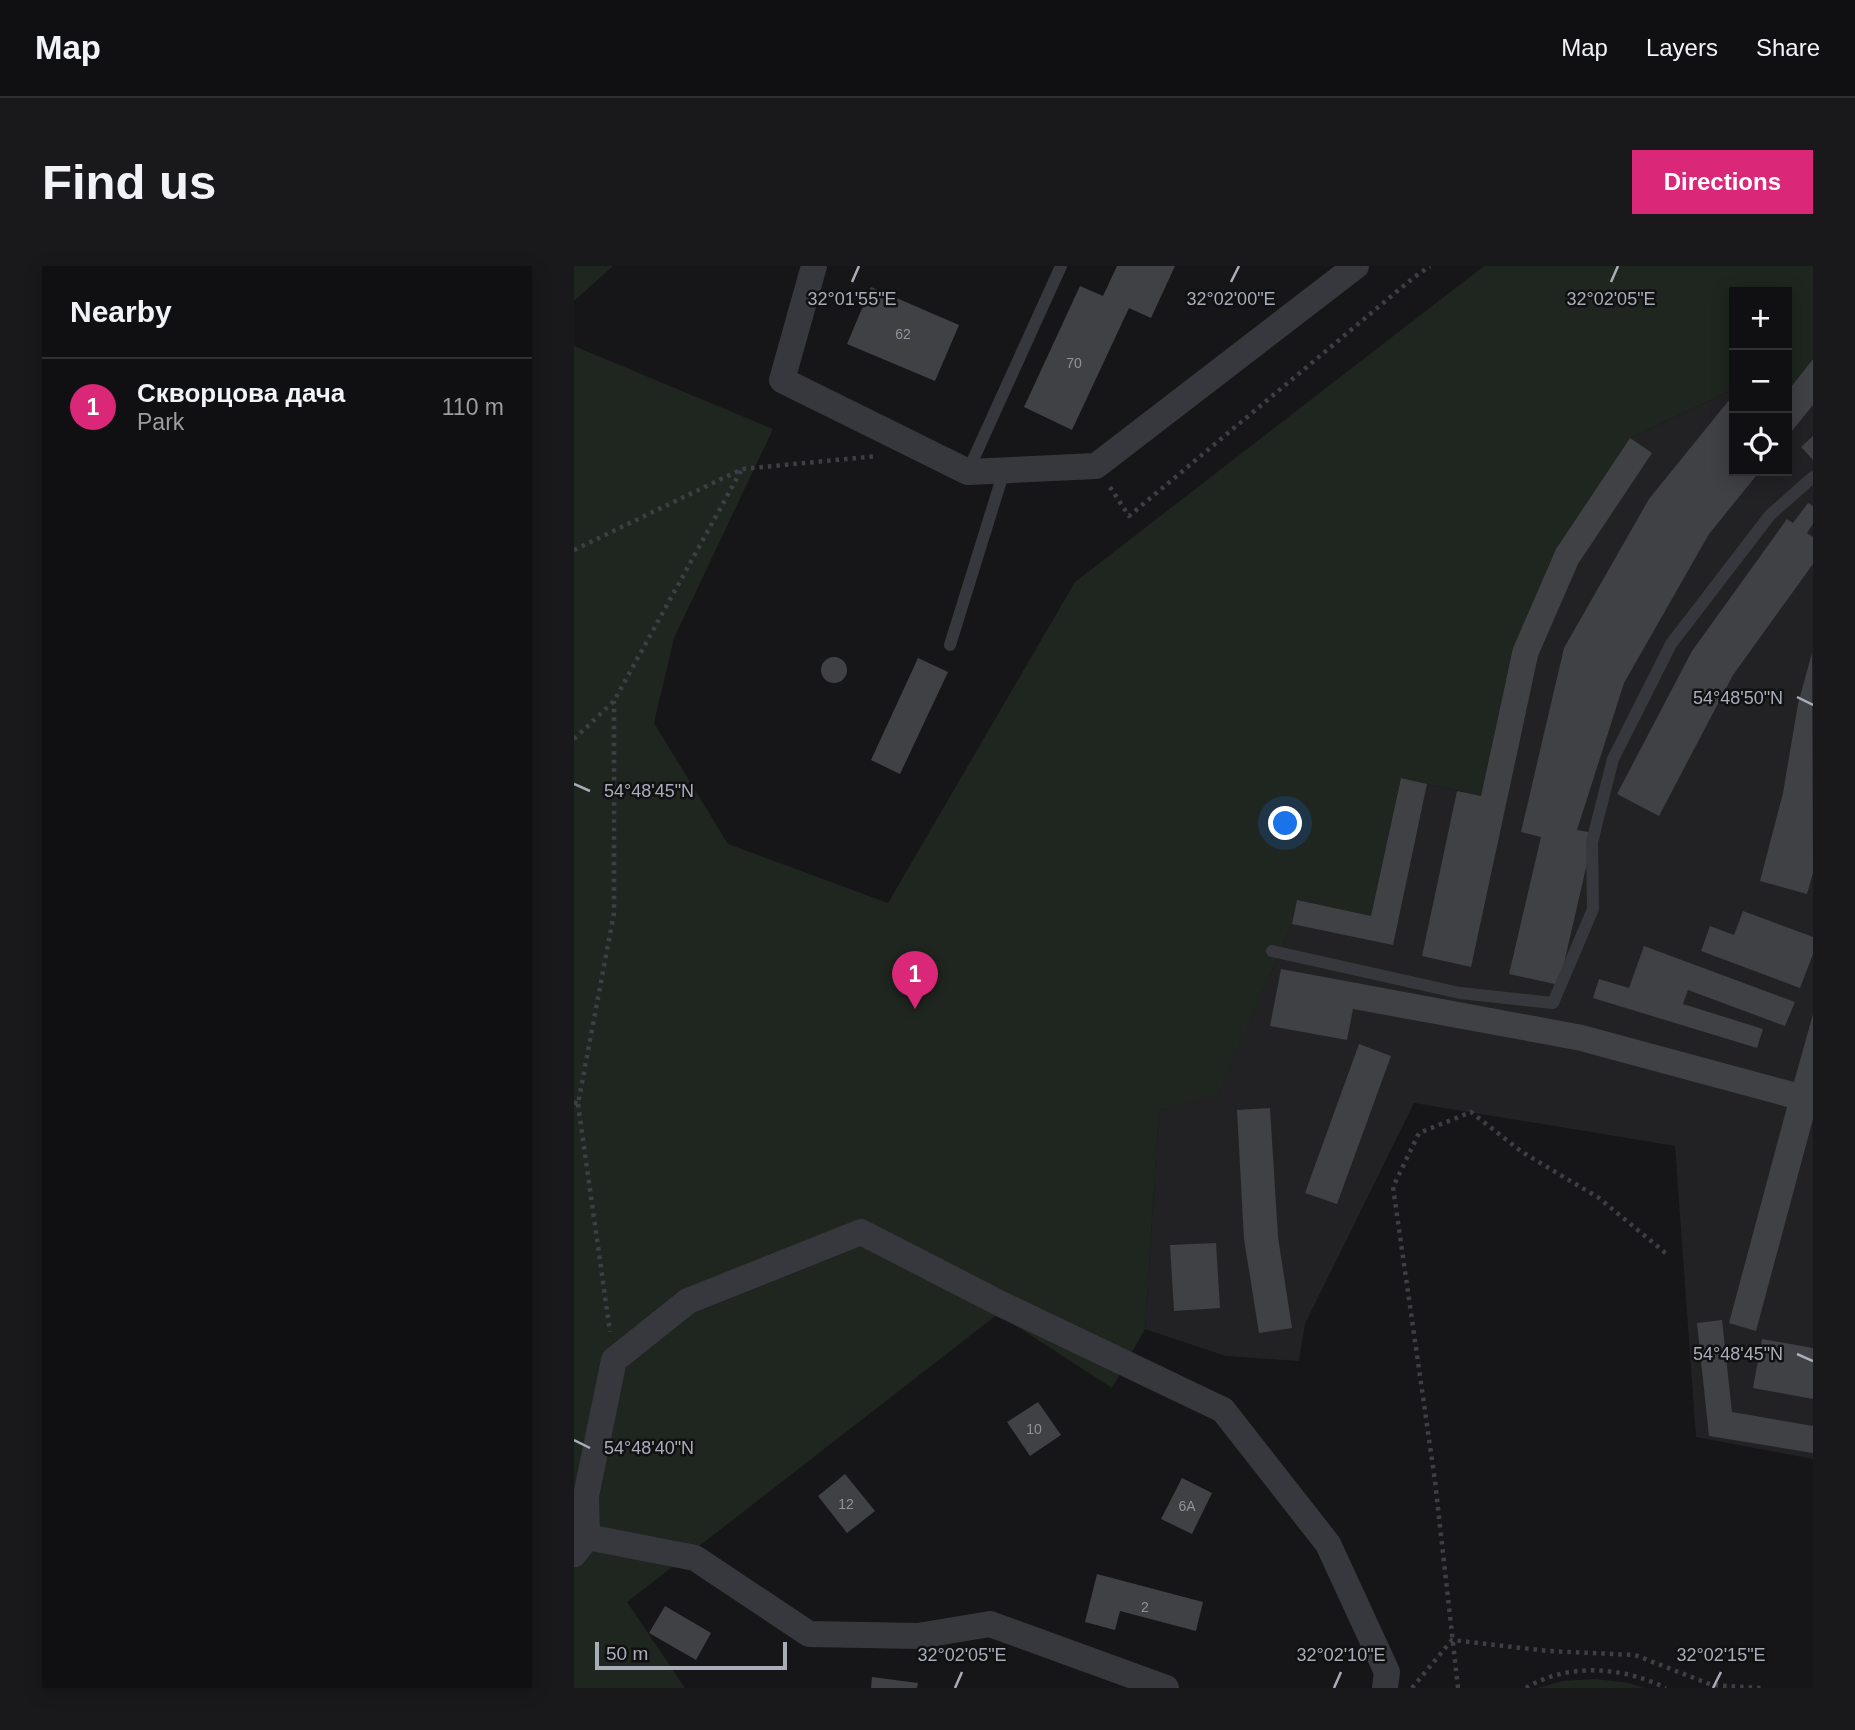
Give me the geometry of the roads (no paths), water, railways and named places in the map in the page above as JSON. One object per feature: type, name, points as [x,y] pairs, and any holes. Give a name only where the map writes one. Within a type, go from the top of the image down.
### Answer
[{"type":"street","points":[[814,266],[782,380],[968,472],[1096,466],[1356,266]]},
{"type":"street","points":[[1166,1688],[990,1623],[918,1636],[808,1634],[695,1558],[581,1546],[586,1496],[614,1360],[688,1301],[861,1233],[1001,1304],[1223,1410],[1328,1544],[1387,1672],[1385,1688]]},
{"type":"lane","points":[[968,472],[1061,266]]},
{"type":"lane","points":[[950,645],[1004,470]]},
{"type":"lane","points":[[1272,951],[1460,993],[1553,1003],[1593,909],[1592,842],[1614,759],[1671,644],[1770,515],[1813,477]]},
{"type":"place","name":"Скворцова дача","points":[[915,1009]]}]
